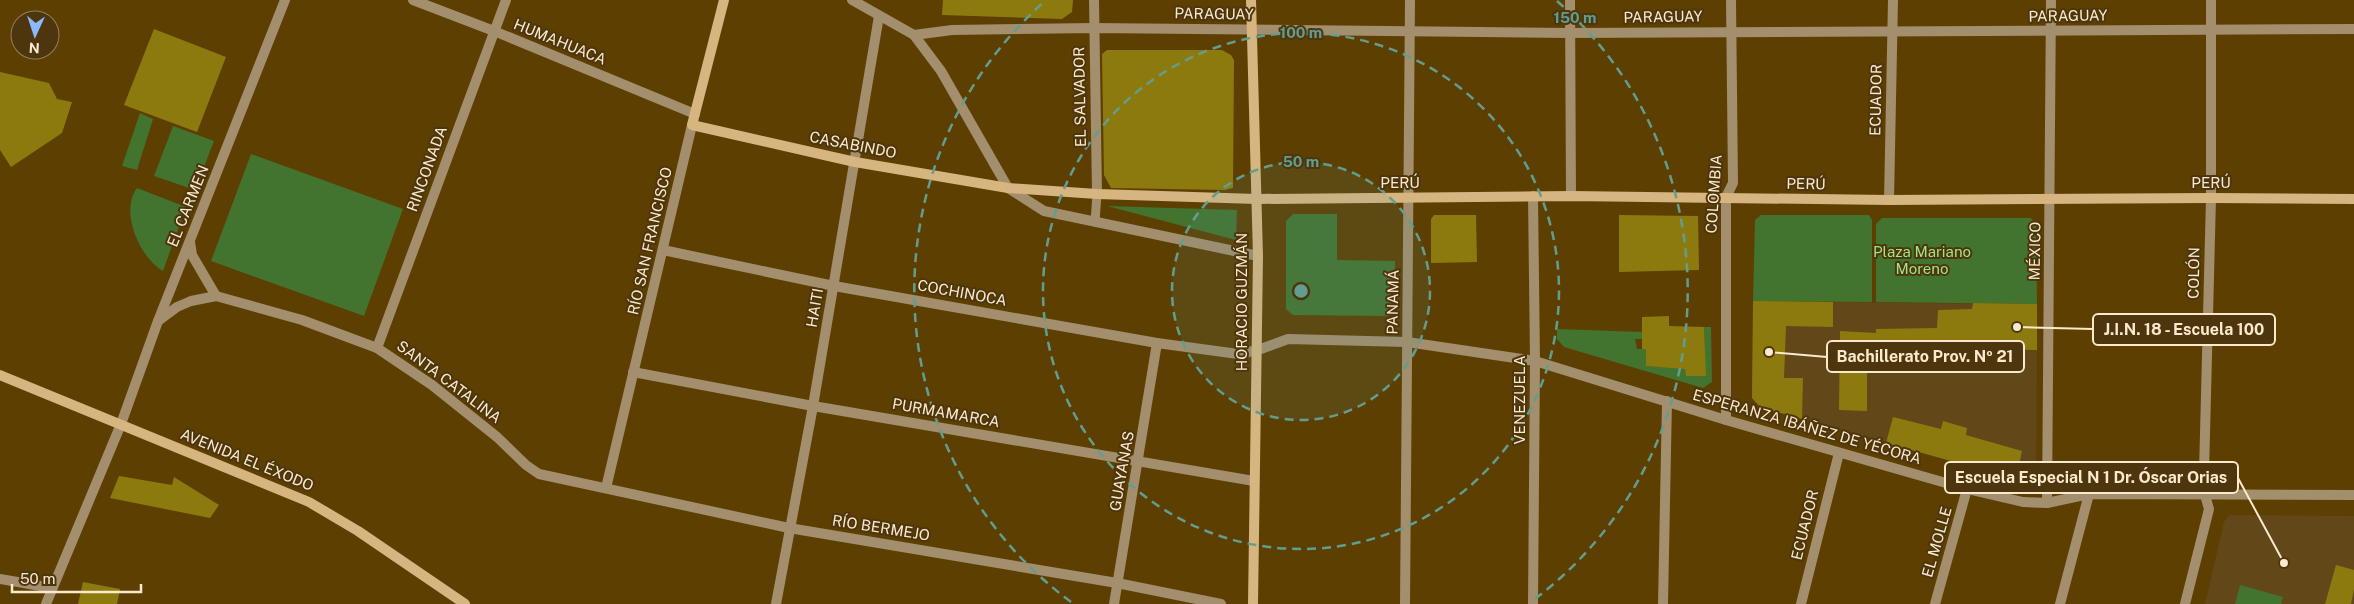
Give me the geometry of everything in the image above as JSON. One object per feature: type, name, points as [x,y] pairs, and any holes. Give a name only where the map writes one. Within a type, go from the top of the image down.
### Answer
[{"type":"main road","name":"RÍO SAN FRANCISCO","points":[[692,125],[724,0]]},
{"type":"main road","name":"HORACIO GUZMÁN","points":[[1251,0],[1258,256],[1253,604]]},
{"type":"main road","name":"CASABINDO","points":[[692,125],[855,162],[1008,188],[1097,194],[1257,199]]},
{"type":"main road","name":"PERÚ","points":[[1257,199],[1571,196],[1889,200],[2051,198],[2354,199]]},
{"type":"main road","name":"AVENIDA EL ÉXODO","points":[[0,375],[310,502],[358,531],[465,604]]},
{"type":"street","name":"EL CARMEN","points":[[46,604],[121,424],[158,321],[285,0]]},
{"type":"street","name":"HUMAHUACA","points":[[413,0],[494,31],[695,114]]},
{"type":"street","name":"RINCONADA","points":[[377,348],[506,0]]},
{"type":"street","points":[[852,0],[914,35],[941,71],[1008,188]]},
{"type":"street","name":"EL SALVADOR","points":[[1094,0],[1097,194]]},
{"type":"street","name":"PANAMÁ","points":[[1405,604],[1410,198],[1410,0]]},
{"type":"street","points":[[1570,0],[1571,196]]},
{"type":"street","name":"COLOMBIA","points":[[1726,420],[1726,197],[1733,183],[1731,0]]},
{"type":"street","name":"ECUADOR","points":[[1889,200],[1892,0]]},
{"type":"street","name":"MÉXICO","points":[[2047,503],[2051,198],[2051,0]]},
{"type":"street","name":"COLÓN","points":[[2185,604],[2209,509],[2205,495],[2211,198],[2211,0]]},
{"type":"street","name":"HAITI","points":[[776,604],[789,528],[814,406],[879,16]]},
{"type":"street","name":"PARAGUAY","points":[[914,35],[952,30],[1094,28],[1570,33],[1893,30],[2052,32],[2212,28],[2354,29]]},
{"type":"street","name":"RÍO SAN FRANCISCO","points":[[606,488],[692,125]]},
{"type":"street","name":"CASABINDO","points":[[1008,188],[1044,211],[1258,256]]},
{"type":"street","name":"VENEZUELA","points":[[1533,196],[1536,361],[1533,604]]},
{"type":"street","points":[[190,242],[192,254],[216,296]]},
{"type":"street","name":"COCHINOCA","points":[[663,250],[834,286],[1157,343],[1238,354],[1258,350]]},
{"type":"street","name":"SANTA CATALINA","points":[[158,321],[177,307],[191,301],[216,296],[302,320],[377,348],[432,385],[497,437],[526,465],[539,474]]},
{"type":"street","name":"ESPERANZA IBÁÑEZ DE YÉCORA","points":[[1258,350],[1288,338],[1407,342],[1536,361],[1726,420],[1967,489],[2023,502],[2047,503],[2090,494],[2354,495]]},
{"type":"street","name":"GUAYANAS","points":[[1114,604],[1157,343]]},
{"type":"street","name":"PURMAMARCA","points":[[633,372],[814,406],[1254,481]]},
{"type":"street","points":[[1662,604],[1667,401]]},
{"type":"street","name":"ECUADOR","points":[[1800,604],[1839,452]]},
{"type":"street","name":"RÍO BERMEJO","points":[[539,474],[789,528],[1117,582],[1209,603],[1221,604]]},
{"type":"street","name":"EL MOLLE","points":[[1935,604],[1967,489]]},
{"type":"street","points":[[2060,604],[2090,494]]},
{"type":"street","points":[[0,579],[52,588]]},
{"type":"lane","points":[[1094,222],[1097,194]]},
{"type":"shaded area","points":[[1753,301],[1997,304],[1997,349],[2037,350],[2036,476],[2027,482],[1760,407],[1752,398]]},
{"type":"shaded area","points":[[2229,515],[2354,516],[2354,604],[2205,604],[2224,522]]},
{"type":"green space","points":[[140,113],[153,119],[137,170],[122,166]]},
{"type":"green space","points":[[173,126],[214,141],[195,190],[154,176]]},
{"type":"green space","points":[[251,154],[403,209],[364,316],[211,261]]},
{"type":"green space","points":[[137,188],[186,207],[163,271],[147,256],[135,234],[130,209],[132,198]]},
{"type":"green space","points":[[1107,206],[1237,210],[1236,240]]},
{"type":"green space","points":[[1293,214],[1337,214],[1337,260],[1395,261],[1395,309],[1388,316],[1293,315],[1286,309],[1286,221]]},
{"type":"green space","points":[[1761,215],[1869,215],[1872,220],[1872,302],[1753,301],[1755,220]]},
{"type":"green space","name":"Plaza Mariano Moreno","points":[[1882,218],[2031,218],[2036,225],[2037,304],[1876,302],[1876,224]]},
{"type":"green space","points":[[1704,327],[1711,327],[1712,382],[1703,388],[1564,347],[1557,339],[1557,329],[1642,332],[1645,339],[1635,339],[1637,349],[1646,349],[1646,366],[1664,367],[1665,353],[1685,353],[1686,376],[1705,376]]},
{"type":"green space","points":[[2240,585],[2283,597],[2281,604],[2235,604]]},
{"type":"building","points":[[943,0],[1073,0],[1072,12],[1062,19],[942,15]]},
{"type":"building","points":[[154,29],[226,57],[197,132],[124,105]]},
{"type":"building","points":[[1107,50],[1222,50],[1231,55],[1234,60],[1233,188],[1225,190],[1111,188],[1104,175],[1102,54]]},
{"type":"building","points":[[0,72],[49,83],[57,99],[72,102],[62,133],[11,167],[0,150]]},
{"type":"building","points":[[1434,215],[1476,215],[1477,262],[1431,263],[1431,219]]},
{"type":"building","points":[[1619,215],[1698,216],[1699,270],[1619,272]]},
{"type":"building","points":[[1753,301],[1833,302],[1833,327],[1786,326],[1784,378],[1803,378],[1802,419],[1760,407],[1752,398]]},
{"type":"building","points":[[1973,303],[2037,304],[2037,350],[1997,349],[1997,357],[1867,356],[1867,411],[1839,410],[1840,331],[1876,333],[1876,329],[1937,328],[1938,310],[1972,309]]},
{"type":"building","points":[[1669,316],[1669,326],[1704,327],[1706,376],[1686,376],[1685,369],[1646,366],[1646,349],[1642,349],[1642,317]]},
{"type":"building","points":[[1893,417],[1941,429],[1943,421],[1967,428],[1966,435],[2022,451],[2016,479],[1886,443]]},
{"type":"building","points":[[119,476],[172,485],[174,477],[219,505],[210,518],[110,498]]},
{"type":"building","points":[[2336,565],[2354,570],[2354,589],[2351,604],[2325,604]]},
{"type":"building","points":[[83,582],[120,589],[117,604],[78,604]]},
{"type":"place","name":"J.I.N. 18 - Escuela 100","points":[[2017,327]]},
{"type":"place","name":"Bachillerato Prov. Nº 21","points":[[1769,352]]},
{"type":"place","name":"Escuela Especial N 1 Dr. Óscar Orias","points":[[2284,563]]}]
